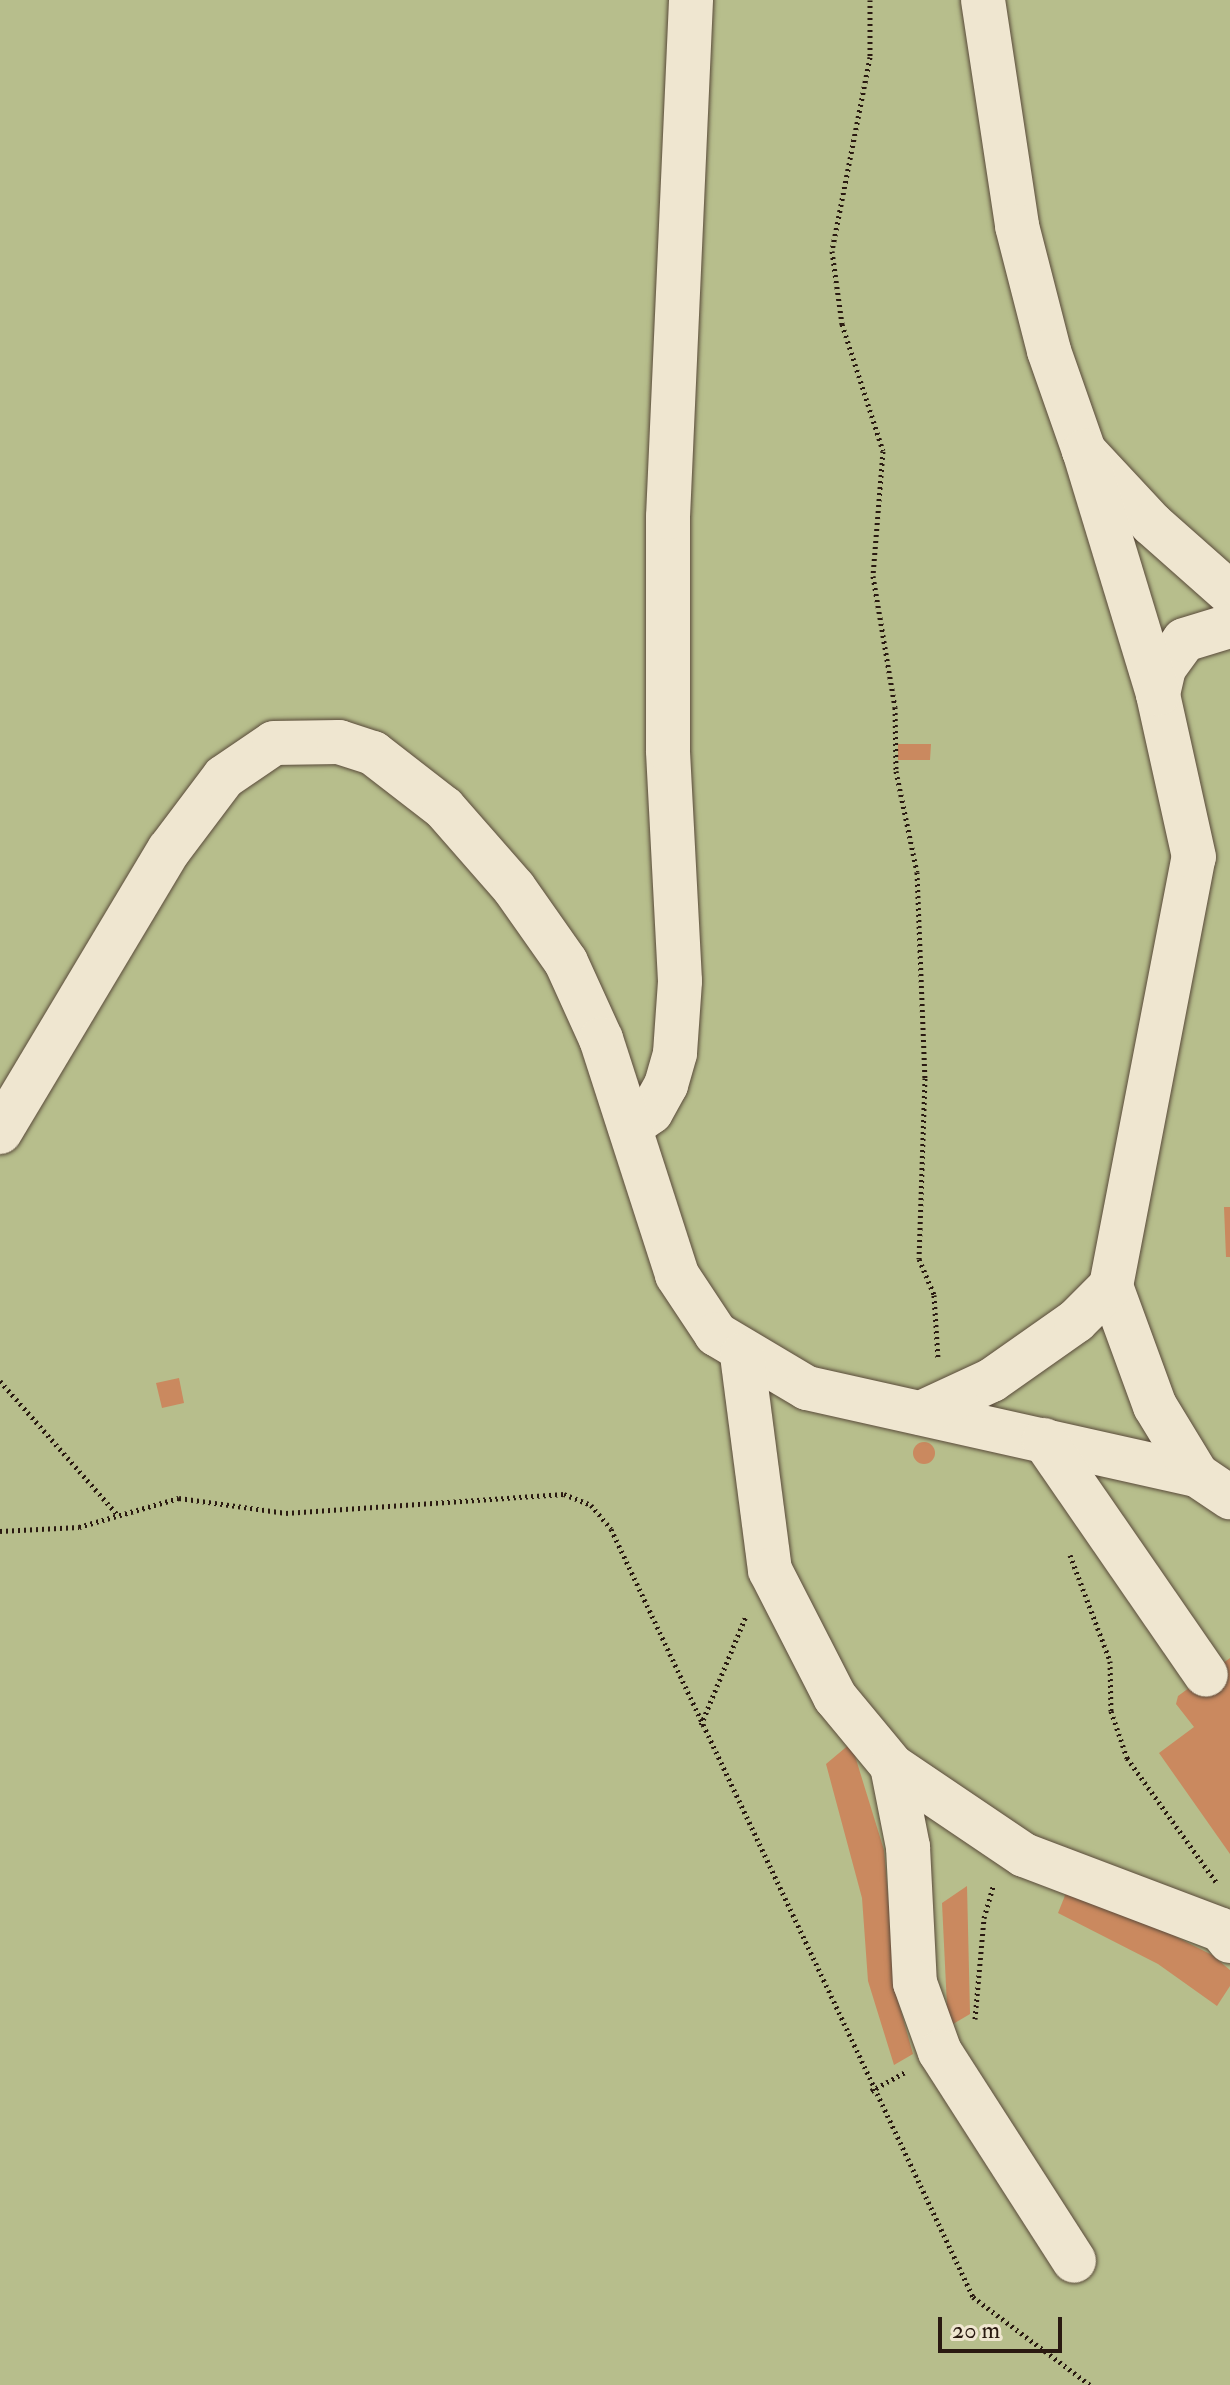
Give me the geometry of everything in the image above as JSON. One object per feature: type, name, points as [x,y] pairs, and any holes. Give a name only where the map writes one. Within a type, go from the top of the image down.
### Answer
[{"type":"lane","points":[[630,1127],[651,1112],[666,1085],[675,1053],[680,981],[668,750],[668,517],[691,0]]},
{"type":"lane","points":[[983,0],[1017,226],[1049,351],[1084,451],[1158,694],[1194,857],[1111,1286],[1155,1406],[1213,1486]]},
{"type":"lane","points":[[1084,451],[1152,524],[1230,593]]},
{"type":"lane","points":[[1158,694],[1164,668],[1184,640],[1230,626]]},
{"type":"lane","points":[[0,1132],[201,806],[247,757],[274,743],[308,738],[373,753],[409,778],[514,888],[583,996],[630,1127],[677,1275],[716,1334],[742,1355],[807,1388],[936,1406],[1044,1440],[1213,1486]]},
{"type":"lane","points":[[936,1406],[992,1380],[1076,1321],[1111,1286]]},
{"type":"lane","points":[[742,1355],[770,1570],[788,1615],[835,1697],[892,1766],[1010,1846],[1221,1930],[1230,1941]]},
{"type":"lane","points":[[1044,1440],[1206,1675]]},
{"type":"lane","points":[[892,1766],[908,1847],[915,1983],[940,2052],[1074,2261]]},
{"type":"path","points":[[870,0],[870,57],[832,251],[842,324],[883,451],[873,576],[895,707],[896,771],[917,872],[921,947],[924,1201],[919,1259],[934,1295],[939,1369],[936,1406]]},
{"type":"path","points":[[0,1381],[117,1514]]},
{"type":"path","points":[[0,1531],[39,1533],[179,1498],[323,1513],[564,1494],[591,1505],[611,1529],[701,1726],[973,2297],[1090,2385]]},
{"type":"path","points":[[1090,1506],[1073,1521],[1071,1565],[1110,1661],[1117,1733],[1127,1758],[1222,1889]]},
{"type":"path","points":[[701,1726],[737,1632],[770,1570]]},
{"type":"path","points":[[940,2052],[972,2028],[979,2010],[984,1918],[1010,1846]]},
{"type":"green space","points":[[0,0],[1230,0],[1230,2385],[0,2385]]},
{"type":"building","points":[[898,744],[931,744],[930,760],[898,760]]},
{"type":"building","points":[[1224,1207],[1230,1207],[1230,1257],[1226,1257]]},
{"type":"building","points":[[179,1378],[184,1403],[162,1408],[156,1383]]},
{"type":"building","points":[[924,1442],[932,1445],[935,1453],[932,1461],[924,1464],[916,1461],[913,1453],[916,1445]]},
{"type":"building","points":[[1230,1658],[1230,1854],[1159,1753],[1194,1727],[1176,1704],[1178,1696]]},
{"type":"building","points":[[851,1743],[884,1850],[897,1997],[913,2054],[894,2065],[868,1981],[862,1898],[826,1764]]},
{"type":"building","points":[[1070,1883],[1212,1955],[1230,1970],[1230,1986],[1217,2006],[1158,1964],[1058,1913]]},
{"type":"building","points":[[967,1886],[970,2014],[948,2027],[942,1903]]}]
